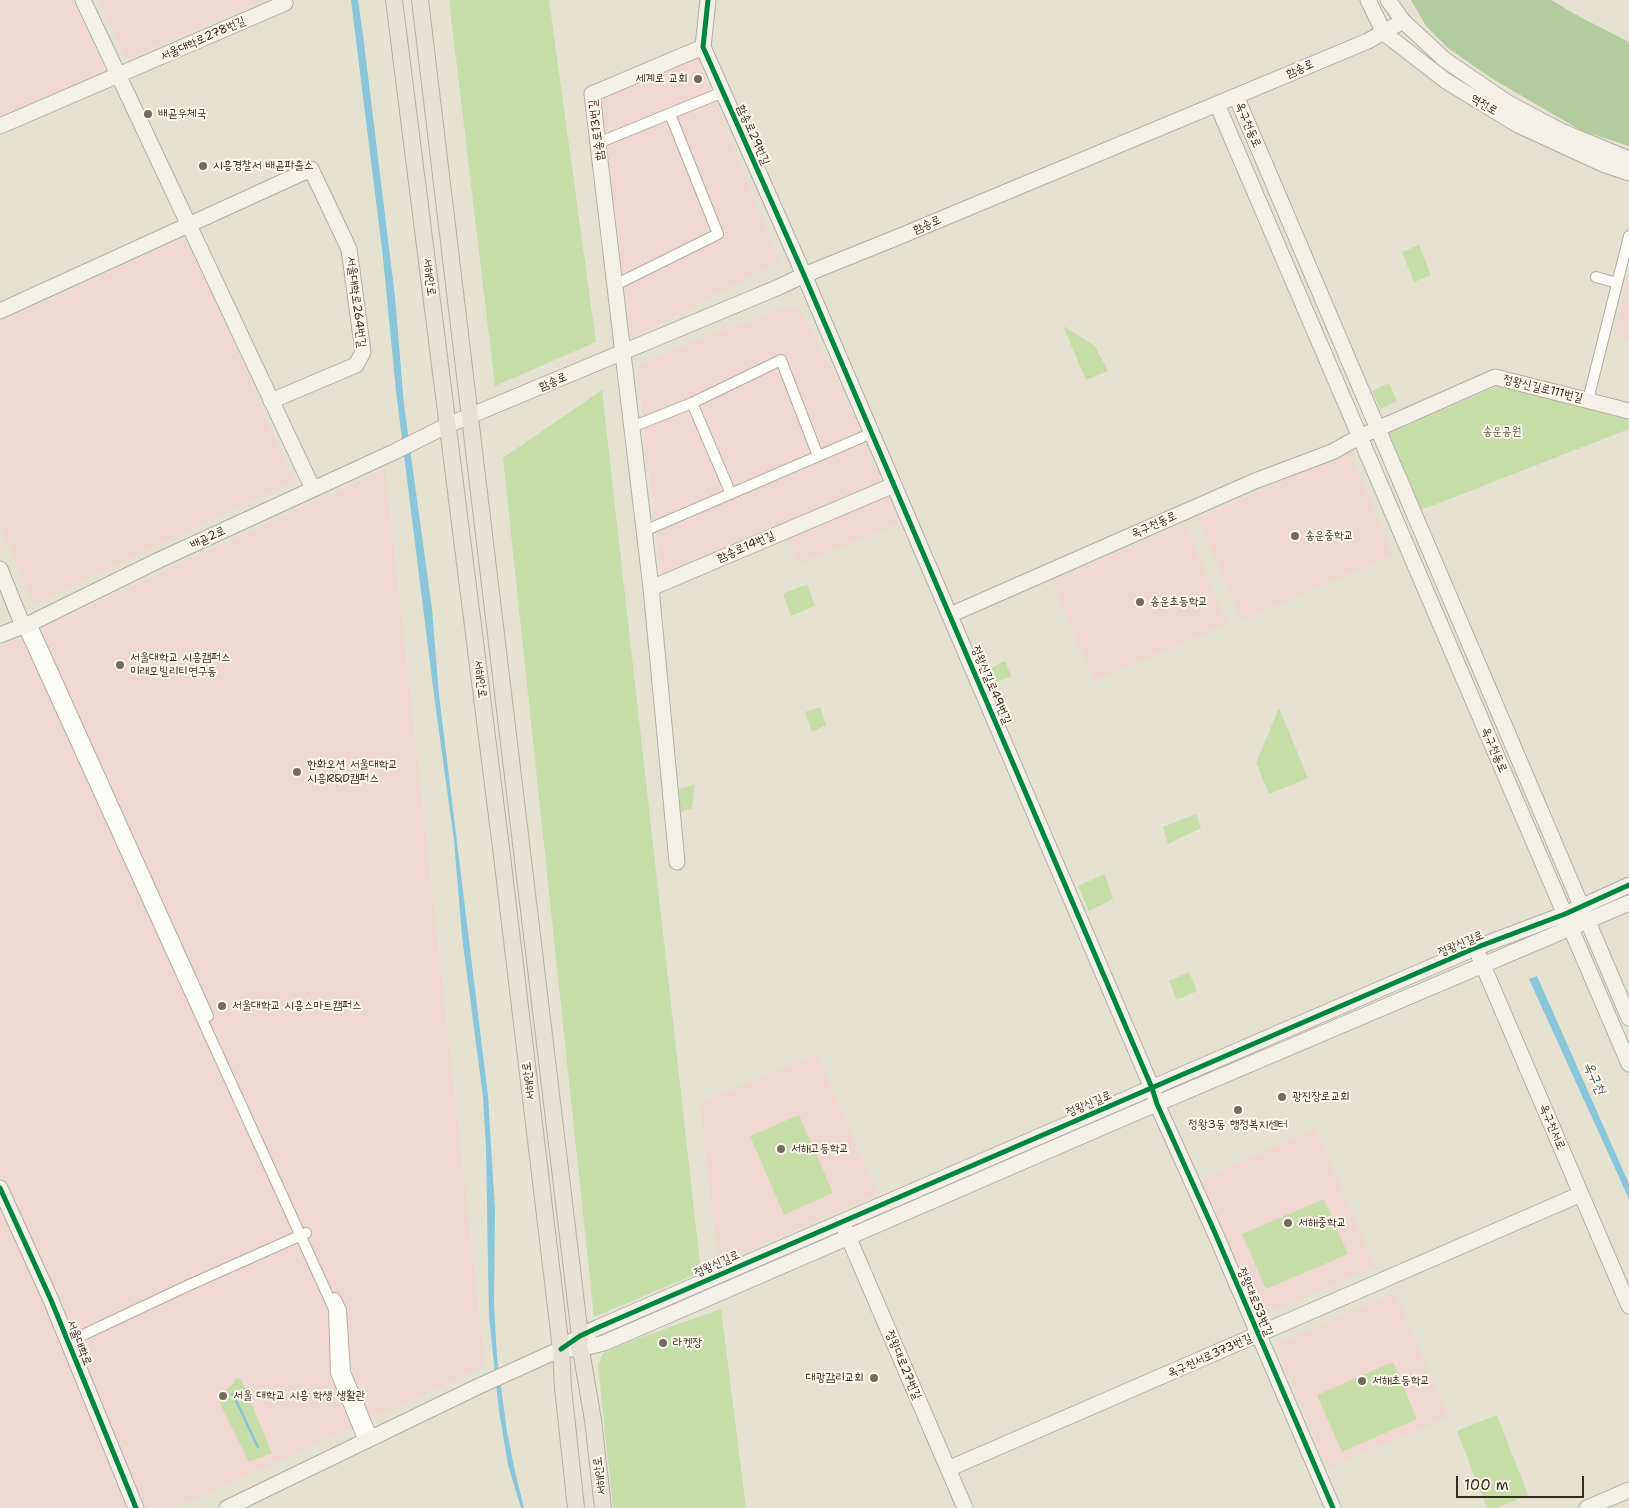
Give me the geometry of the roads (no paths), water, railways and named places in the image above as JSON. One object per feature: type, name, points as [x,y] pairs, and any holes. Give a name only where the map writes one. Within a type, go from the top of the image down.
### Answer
[{"type":"main road","name":"서해안로","points":[[394,0],[502,857],[561,1354],[576,1508]]},
{"type":"main road","name":"서해안로","points":[[420,0],[580,1347],[586,1432],[586,1476]]},
{"type":"main road","name":"서해안로","points":[[580,1347],[593,1420],[603,1508]]},
{"type":"main road","name":"서해안로","points":[[561,1354],[586,1476]]},
{"type":"main road","points":[[585,1508],[586,1476]]},
{"type":"main road","points":[[586,1476],[594,1508]]},
{"type":"street","points":[[83,0],[312,489]]},
{"type":"street","name":"서울대학로278번길","points":[[0,126],[285,3],[283,0]]},
{"type":"street","points":[[702,47],[708,0]]},
{"type":"street","name":"역전로","points":[[1368,0],[1384,33],[1446,81],[1518,125],[1605,165],[1629,173]]},
{"type":"street","name":"역전로","points":[[1388,0],[1403,22],[1444,60],[1508,103],[1561,131],[1629,159]]},
{"type":"street","name":"함송로","points":[[448,425],[1359,45],[1403,22]]},
{"type":"street","name":"함송로29번길","points":[[702,47],[804,275]]},
{"type":"street","name":"함송로13번길","points":[[623,353],[592,94],[702,47]]},
{"type":"street","points":[[598,144],[723,92]]},
{"type":"street","name":"옥구천동로","points":[[1236,96],[1629,1018]]},
{"type":"street","name":"옥구천동로","points":[[1217,104],[1629,1064]]},
{"type":"street","points":[[615,285],[718,234],[670,114]]},
{"type":"street","name":"서울대학로264번길","points":[[0,311],[311,169],[349,249],[363,352],[356,364],[271,401]]},
{"type":"street","points":[[1588,400],[1629,236]]},
{"type":"street","name":"정왕신길로49번길","points":[[804,275],[1152,1088],[1157,1104]]},
{"type":"street","points":[[1596,278],[1617,283]]},
{"type":"street","points":[[623,353],[651,588],[677,862]]},
{"type":"street","points":[[632,427],[692,403],[781,360],[818,456]]},
{"type":"street","name":"정왕신길로111번길","points":[[1377,429],[1495,377],[1629,411]]},
{"type":"street","points":[[692,403],[731,494]]},
{"type":"street","name":"배곧2로","points":[[0,636],[27,625],[157,561],[394,452],[448,425]]},
{"type":"street","name":"옥구천동로","points":[[950,615],[1255,481],[1332,452],[1377,429]]},
{"type":"street","points":[[644,531],[872,433]]},
{"type":"street","name":"함송로14번길","points":[[651,588],[894,485]]},
{"type":"street","points":[[0,569],[303,1234],[341,1310],[344,1372],[368,1439]]},
{"type":"street","name":"정왕신길로","points":[[1584,914],[1629,884]]},
{"type":"street","name":"정왕신길로","points":[[580,1347],[604,1343],[848,1236],[1483,964],[1584,914],[1629,903]]},
{"type":"street","name":"정왕신길로","points":[[561,1354],[580,1347],[842,1221],[1475,948],[1568,921]]},
{"type":"street","name":"옥구천서로","points":[[1475,948],[1629,1306]]},
{"type":"street","name":"정왕대로53번길","points":[[1157,1104],[1332,1508]]},
{"type":"street","name":"서울대학로","points":[[0,1188],[51,1300],[136,1508]]},
{"type":"street","name":"옥구천서로373번길","points":[[948,1469],[1581,1194]]},
{"type":"street","name":"정왕대로27번길","points":[[842,1221],[965,1508]]},
{"type":"street","points":[[68,1342],[303,1234]]},
{"type":"street","points":[[227,1508],[477,1387],[545,1356],[561,1354]]},
{"type":"street","points":[[1587,1508],[1629,1490]]},
{"type":"water","points":[[351,0],[358,0],[363,35],[395,297],[404,405],[432,609],[439,695],[488,1096],[495,1209],[494,1305],[497,1357],[507,1432],[524,1508],[521,1508],[508,1465],[499,1411],[489,1316],[486,1149],[483,1097],[462,936],[454,841],[396,391],[383,258]]},
{"type":"water","points":[[1537,976],[1629,1184],[1629,1199],[1529,979]]},
{"type":"waterway","points":[[232,1394],[258,1447]]},
{"type":"place","name":"세계로 교회","points":[[698,79]]},
{"type":"place","name":"배곧우체국","points":[[148,114]]},
{"type":"place","name":"시흥경찰서 배곧파출소","points":[[203,166]]},
{"type":"place","name":"송운중학교","points":[[1295,536]]},
{"type":"place","name":"송운초등학교","points":[[1140,602]]},
{"type":"place","name":"서울대학교 시흥캠퍼스 미래모빌리티연구동","points":[[120,665]]},
{"type":"place","name":"한화오션 서울대학교 시흥R&D캠퍼스","points":[[297,772]]},
{"type":"place","name":"서울대학교 시흥스마트캠퍼스","points":[[222,1006]]},
{"type":"place","name":"광진장로교회","points":[[1282,1097]]},
{"type":"place","name":"정왕3동 행정복지센터","points":[[1238,1110]]},
{"type":"place","name":"서해고등학교","points":[[781,1149]]},
{"type":"place","name":"서해중학교","points":[[1288,1223]]},
{"type":"place","name":"라켓장","points":[[663,1343]]},
{"type":"place","name":"대광감리교회","points":[[874,1378]]},
{"type":"place","name":"서해초등학교","points":[[1362,1381]]},
{"type":"place","name":"서울 대학교 시흥 학생 생활관","points":[[223,1396]]},
{"type":"park label","name":"송운공원","points":[[1502,432]]},
{"type":"water label","name":"옥구천","points":[[1594,1078]]}]
